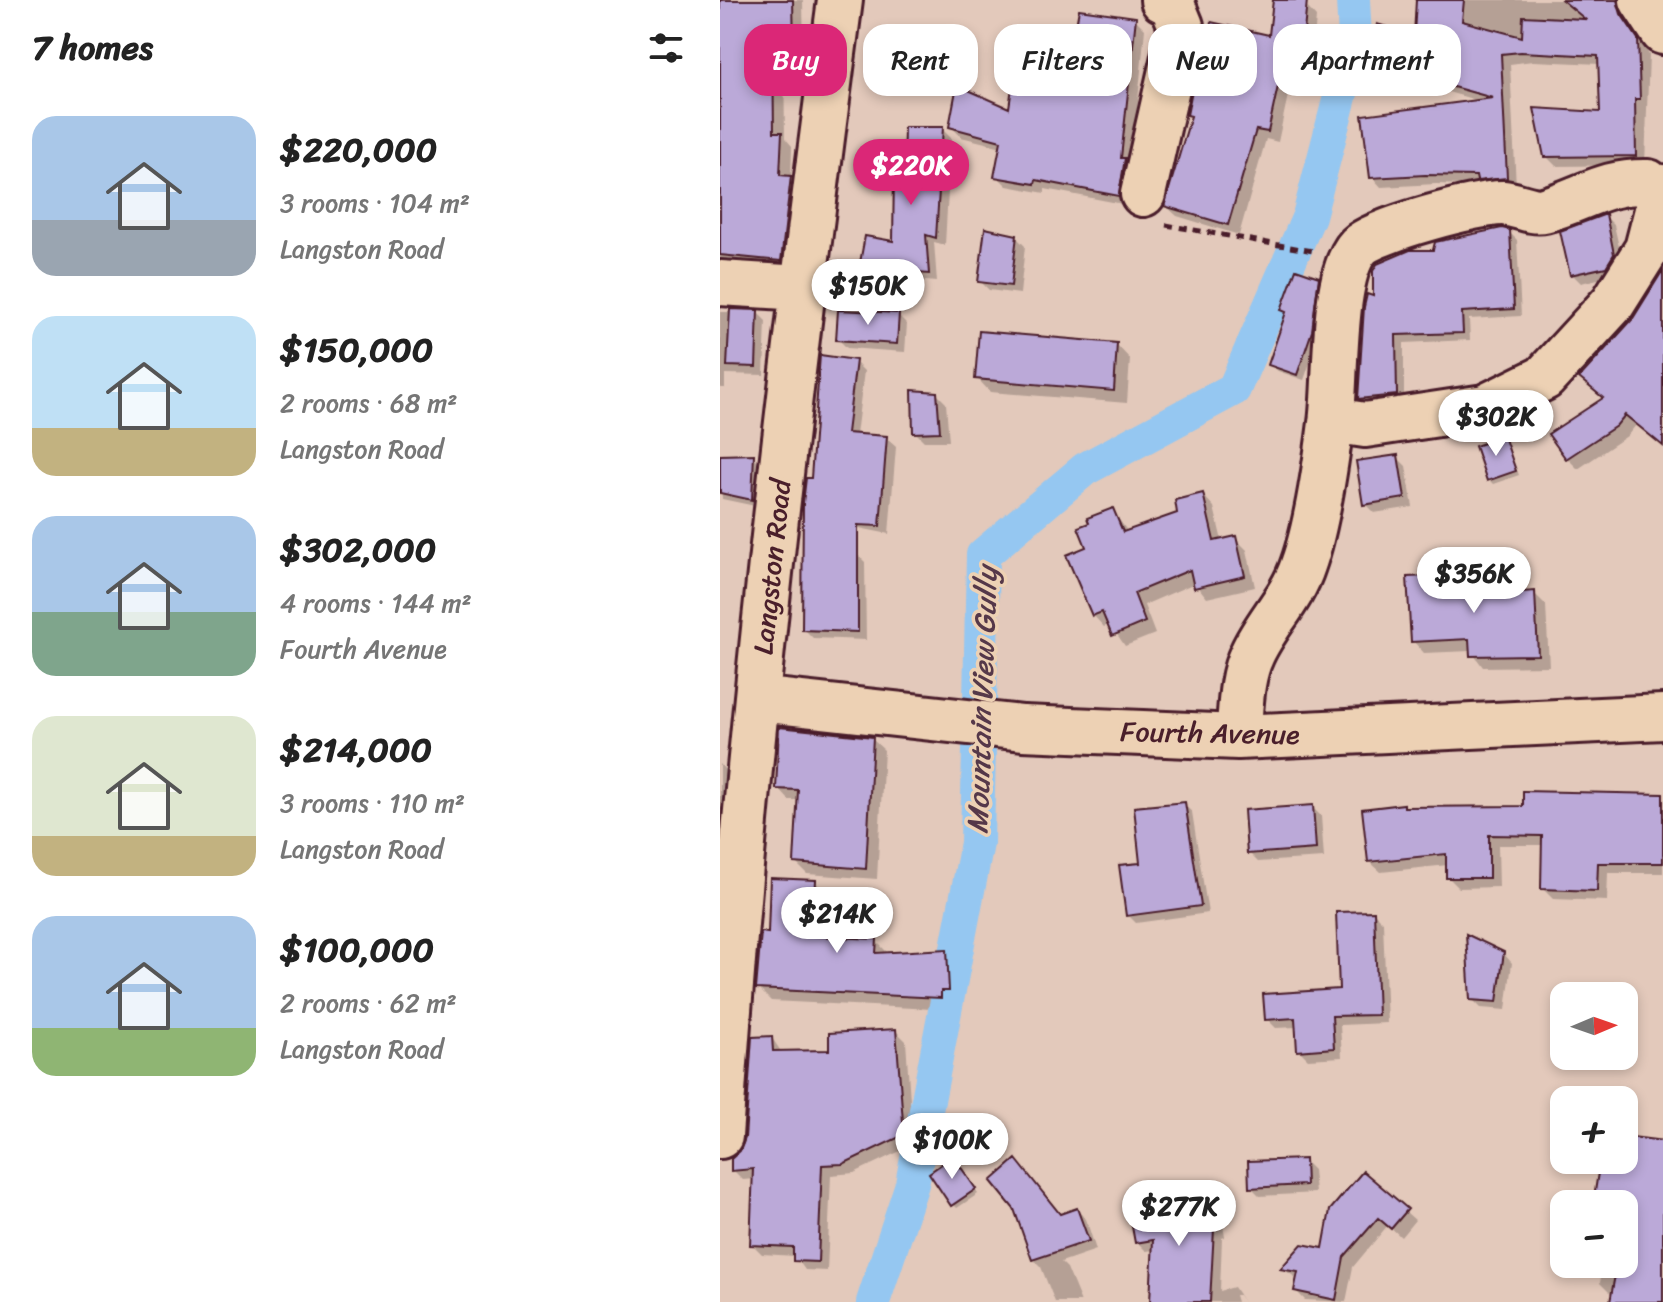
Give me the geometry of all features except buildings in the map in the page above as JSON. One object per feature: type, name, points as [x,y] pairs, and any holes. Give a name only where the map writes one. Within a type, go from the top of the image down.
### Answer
[{"type":"street","name":"Langston Road","points":[[720,1136],[722,1068],[757,699],[802,288],[840,0]]},
{"type":"street","points":[[1143,194],[1181,26],[1172,4],[1163,0]]},
{"type":"street","points":[[1642,0],[1663,32]]},
{"type":"street","points":[[1238,737],[1252,653],[1289,598],[1304,564],[1332,420],[1339,317],[1350,258],[1362,243],[1414,221],[1502,203],[1541,211],[1605,185],[1648,182],[1662,191],[1647,249],[1613,303],[1544,378],[1485,407],[1365,425],[1332,420]]},
{"type":"street","points":[[720,283],[802,288]]},
{"type":"street","name":"Fourth Avenue","points":[[757,699],[956,718],[1023,728],[1238,737],[1663,717]]},
{"type":"path","points":[[1143,194],[1145,218],[1304,250]]},
{"type":"waterway","name":"Mountain View Gully","points":[[873,1302],[912,1184],[977,843],[983,555],[1085,469],[1234,389],[1309,216],[1355,39],[1353,0]]}]
